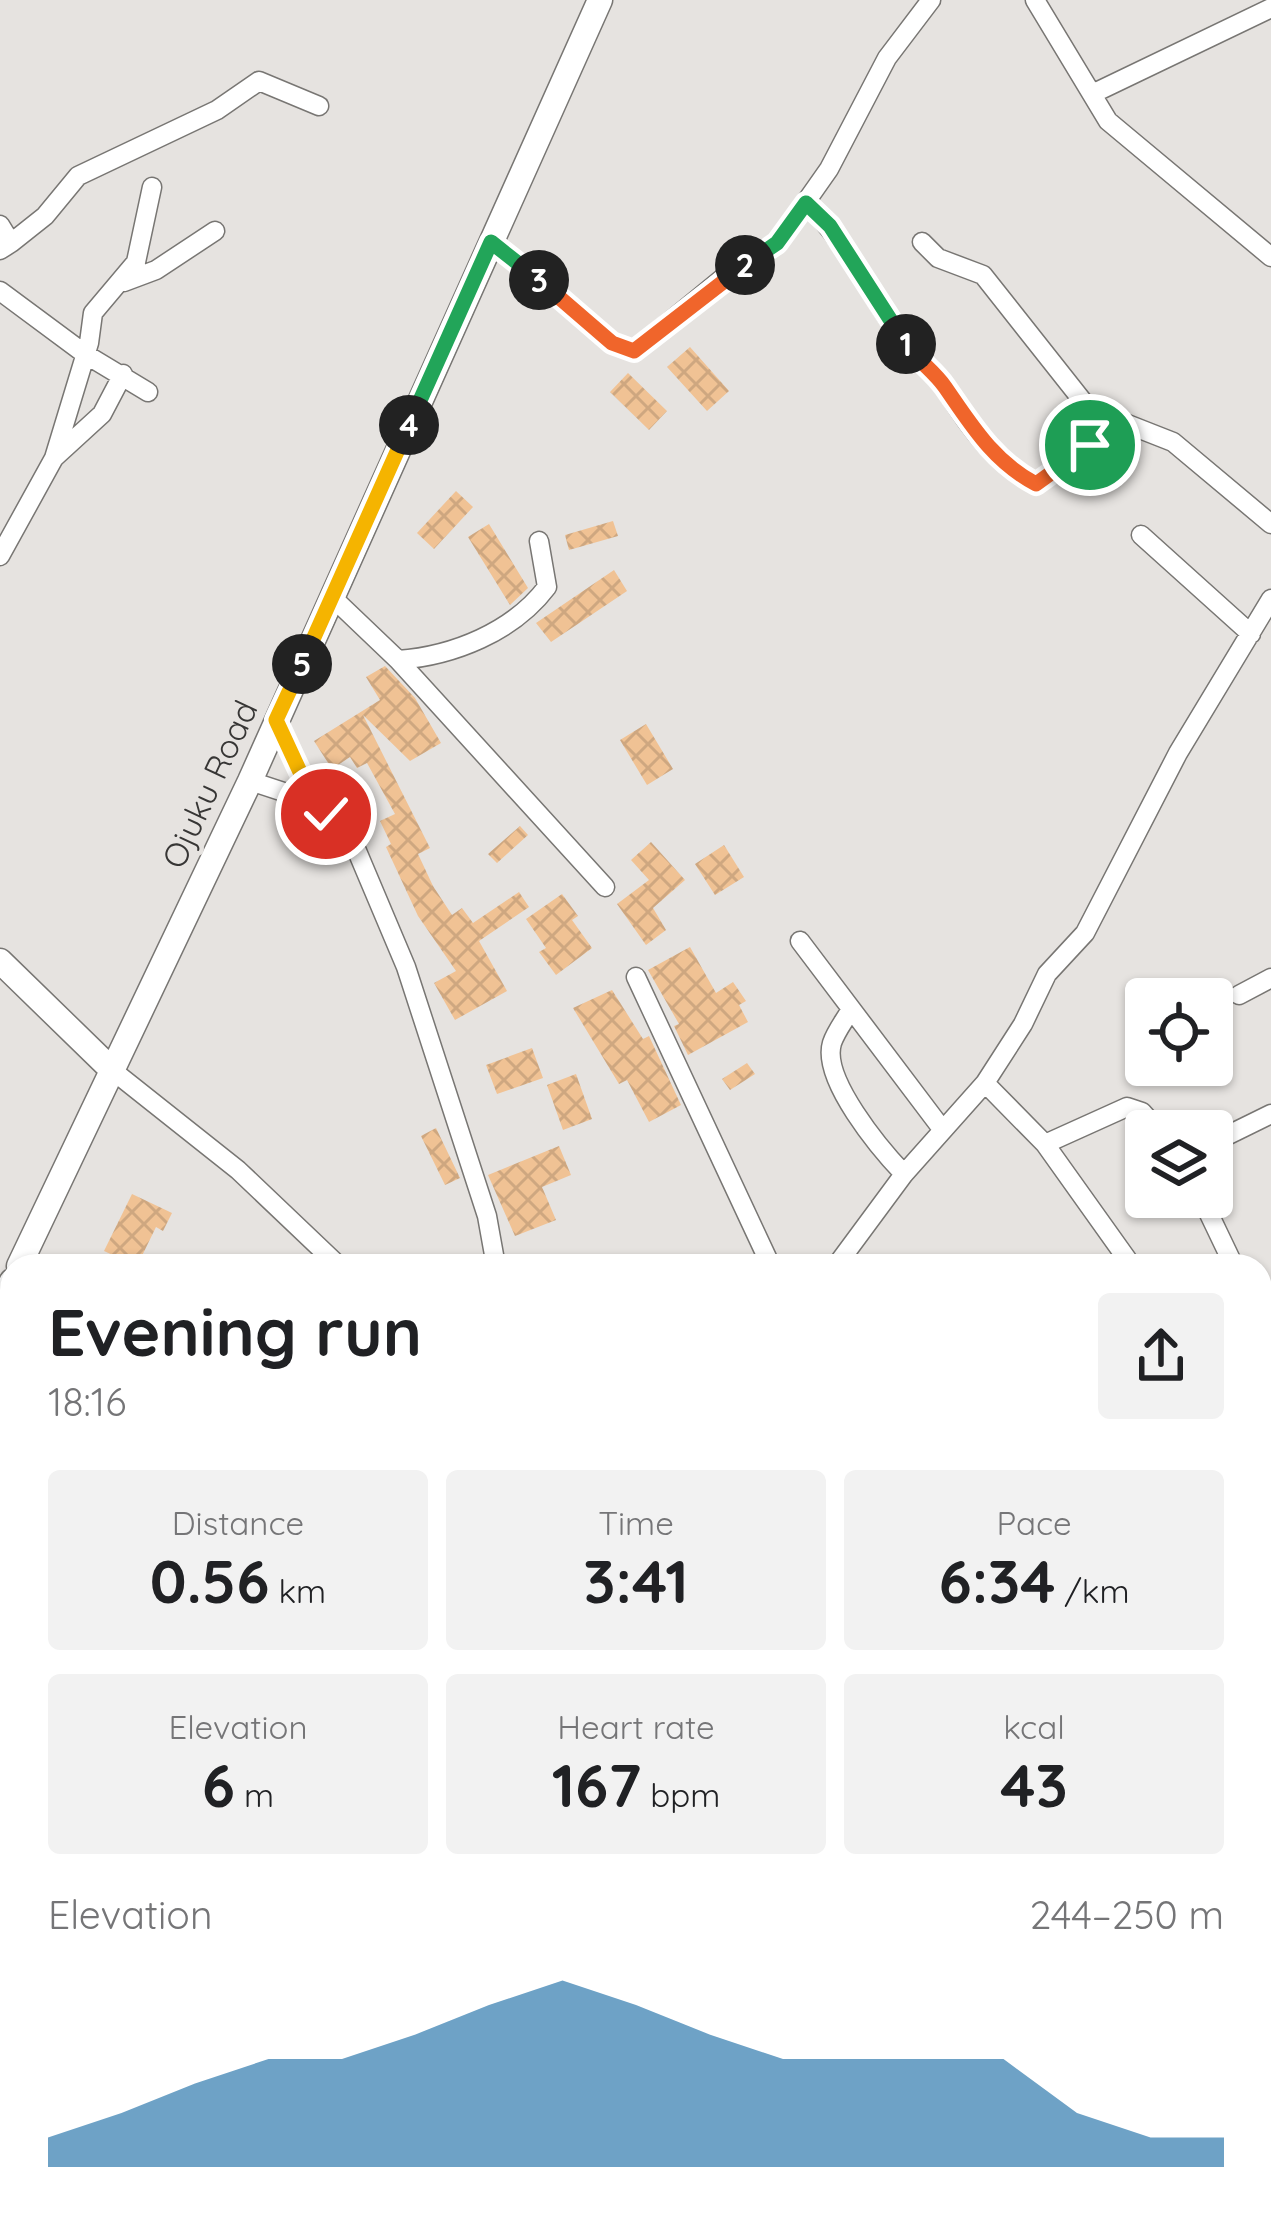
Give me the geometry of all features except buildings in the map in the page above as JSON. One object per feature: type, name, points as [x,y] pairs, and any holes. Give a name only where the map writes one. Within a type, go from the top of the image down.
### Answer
[{"type":"main road","name":"Ojuku Road","points":[[25,1254],[250,781],[600,0]]},
{"type":"main road","points":[[0,961],[112,1070]]},
{"type":"street","points":[[491,242],[612,343],[634,351],[724,277],[777,243],[806,203],[887,58],[931,0]]},
{"type":"street","points":[[1035,0],[1092,94],[1128,142],[1271,257]]},
{"type":"street","points":[[1092,94],[1271,8]]},
{"type":"street","points":[[0,225],[5,246],[45,216],[78,176],[217,110],[239,90],[260,82],[319,106]]},
{"type":"street","points":[[0,556],[54,458],[93,313],[124,282],[141,248],[152,187]]},
{"type":"street","points":[[806,203],[830,226],[908,349],[944,386],[979,438],[1022,476],[1036,484],[1116,422]]},
{"type":"street","points":[[124,282],[156,270],[215,231]]},
{"type":"street","points":[[922,242],[938,258],[983,274],[1089,409],[1173,442],[1271,524]]},
{"type":"street","points":[[0,291],[85,354],[148,392]]},
{"type":"street","points":[[54,458],[102,414],[123,374]]},
{"type":"street","points":[[1141,535],[1250,634]]},
{"type":"street","points":[[398,659],[466,645],[532,607],[547,587],[538,541]]},
{"type":"street","points":[[332,597],[398,659],[605,887]]},
{"type":"street","points":[[845,1254],[904,1174],[986,1083],[1023,1024],[1046,974],[1085,933],[1178,753],[1271,599]]},
{"type":"street","points":[[276,720],[314,802]]},
{"type":"street","points":[[250,781],[314,802],[346,825],[406,967],[487,1216],[494,1254]]},
{"type":"street","points":[[800,941],[942,1129]]},
{"type":"street","points":[[636,976],[765,1254]]},
{"type":"street","points":[[1239,995],[1271,978]]},
{"type":"street","points":[[851,1009],[832,1042],[834,1066],[862,1126],[904,1174]]},
{"type":"street","points":[[112,1070],[238,1170],[326,1254]]},
{"type":"street","points":[[986,1083],[1045,1144],[1118,1254]]},
{"type":"street","points":[[1045,1144],[1127,1107],[1136,1110]]},
{"type":"street","points":[[1233,1133],[1271,1114]]},
{"type":"street","points":[[1211,1218],[1228,1254]]},
{"type":"route","points":[[326,814],[314,802],[302,766],[276,720],[491,242],[612,343],[634,351],[724,277],[777,243],[806,203],[830,226],[908,349],[944,386],[993,455],[1036,484],[1090,445]]}]
